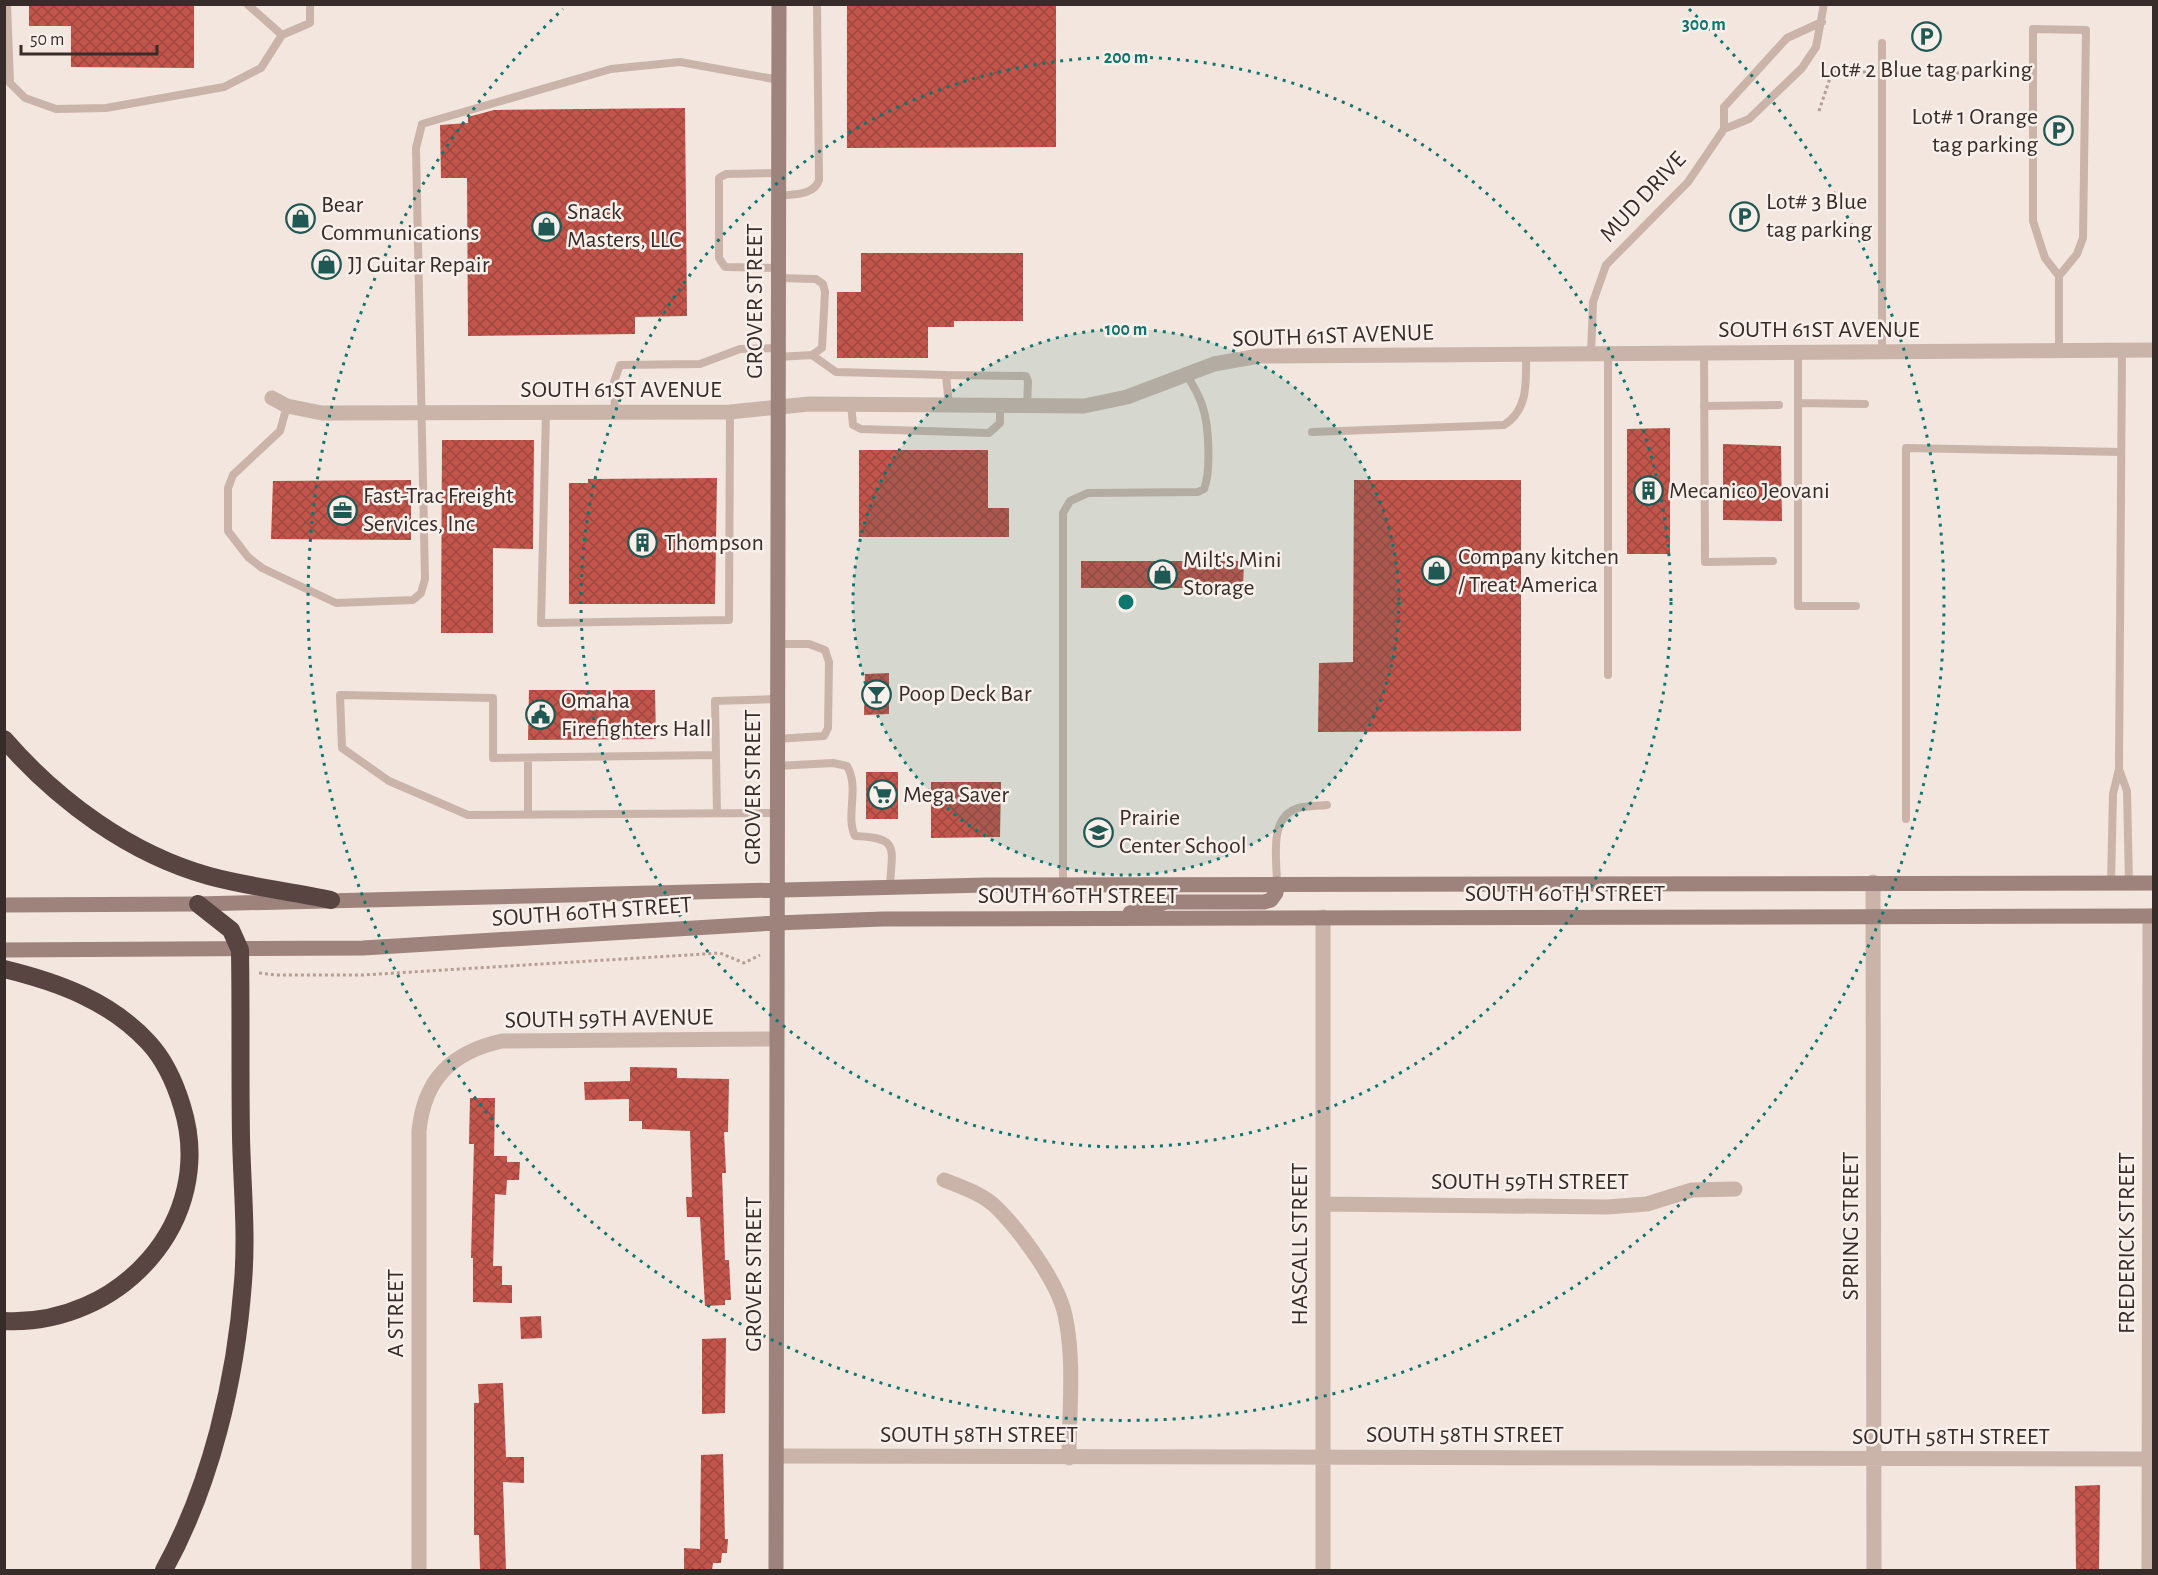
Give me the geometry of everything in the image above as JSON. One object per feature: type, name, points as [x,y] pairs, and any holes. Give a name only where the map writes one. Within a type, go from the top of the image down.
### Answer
[{"type":"highway","points":[[4,739],[34,771],[73,805],[154,854],[226,880],[331,900]]},
{"type":"highway","points":[[164,1570],[197,1494],[213,1446],[231,1368],[239,1316],[245,1234],[240,950],[231,930],[198,904]]},
{"type":"highway","points":[[4,969],[60,985],[85,996],[128,1024],[149,1043],[164,1063],[177,1089],[186,1119],[189,1148],[188,1177],[181,1205],[169,1231],[134,1276],[113,1294],[69,1314],[48,1319],[4,1321]]},
{"type":"main road","name":"GROVER STREET","points":[[776,1570],[779,4]]},
{"type":"main road","name":"SOUTH 60TH STREET","points":[[4,905],[198,904],[890,886],[2154,883]]},
{"type":"main road","points":[[1113,918],[1166,903],[1264,902],[1271,900],[1276,893],[1277,884]]},
{"type":"main road","name":"SOUTH 60TH STREET","points":[[4,950],[240,950],[428,944],[776,923],[883,919],[2152,916]]},
{"type":"street","name":"SOUTH 61ST AVENUE","points":[[272,398],[287,406],[322,413],[730,412],[778,406],[851,404],[1084,406],[1109,401],[1214,364],[1259,356],[2154,350]]},
{"type":"street","name":"SPRING STREET","points":[[1873,882],[1874,1570]]},
{"type":"street","name":"FREDERICK STREET","points":[[2149,1570],[2152,916]]},
{"type":"street","name":"HASCALL STREET","points":[[1323,917],[1323,1570]]},
{"type":"street","name":"SOUTH 59TH AVENUE","points":[[449,1065],[474,1049],[502,1041],[776,1039]]},
{"type":"street","name":"A STREET","points":[[419,1570],[418,1131],[425,1098],[435,1081],[449,1065]]},
{"type":"street","points":[[944,1179],[979,1195],[996,1207],[1026,1244],[1059,1297],[1065,1313],[1068,1333],[1069,1458]]},
{"type":"street","name":"SOUTH 59TH STREET","points":[[1323,1204],[1607,1207],[1647,1203],[1692,1190],[1735,1189]]},
{"type":"street","name":"SOUTH 58TH STREET","points":[[777,1456],[2151,1459]]},
{"type":"lane","points":[[7,4],[10,83],[25,98],[56,109],[106,108],[224,87],[261,68],[282,35],[310,23],[310,4]]},
{"type":"lane","points":[[247,4],[282,35]]},
{"type":"lane","points":[[778,195],[806,193],[817,186],[819,180],[817,4]]},
{"type":"lane","points":[[1822,22],[1787,38],[1724,107],[1724,129],[1749,119],[1802,68],[1816,47],[1822,22],[1824,4]]},
{"type":"lane","points":[[2059,276],[2077,254],[2083,238],[2086,30],[2033,29],[2033,221],[2045,258],[2059,276],[2059,351]]},
{"type":"lane","points":[[1881,43],[1882,352]]},
{"type":"lane","points":[[287,406],[280,431],[233,475],[228,488],[228,531],[248,557],[262,568],[336,603],[413,600],[421,593],[425,579],[416,148],[422,124],[610,69],[680,62],[779,80]]},
{"type":"lane","name":"MUD DRIVE","points":[[1591,354],[1593,303],[1606,265],[1688,183],[1724,129]]},
{"type":"lane","points":[[778,173],[726,174],[719,178],[719,258],[725,267],[816,279],[823,284],[825,340],[822,348],[812,355]]},
{"type":"lane","points":[[615,412],[614,382],[620,365],[700,363],[740,349],[812,355],[836,372],[1026,376],[1028,381],[1027,407]]},
{"type":"lane","points":[[2111,883],[2113,794],[2119,769],[2122,351]]},
{"type":"lane","points":[[1704,353],[1705,562],[1773,561]]},
{"type":"lane","points":[[1798,353],[1798,606],[1856,606]]},
{"type":"lane","points":[[1312,432],[1504,425],[1514,419],[1519,411],[1526,387],[1526,354]]},
{"type":"lane","points":[[1608,354],[1608,675]]},
{"type":"lane","points":[[1063,885],[1064,513],[1070,501],[1088,493],[1198,492],[1204,489],[1207,471],[1203,407],[1186,373]]},
{"type":"lane","points":[[946,375],[949,406]]},
{"type":"lane","points":[[1798,403],[1865,404]]},
{"type":"lane","points":[[851,404],[853,425],[861,429],[989,433],[1000,423],[1000,406]]},
{"type":"lane","points":[[1704,406],[1779,405]]},
{"type":"lane","points":[[546,412],[542,623],[729,620],[730,412]]},
{"type":"lane","points":[[1906,819],[1906,448],[2121,452]]},
{"type":"lane","points":[[776,739],[824,736],[828,728],[829,662],[825,650],[818,647],[777,644]]},
{"type":"lane","points":[[716,755],[493,758],[493,698],[340,695],[342,748],[389,781],[468,815],[776,813]]},
{"type":"lane","points":[[717,813],[715,701],[776,699]]},
{"type":"lane","points":[[528,758],[528,814]]},
{"type":"lane","points":[[776,766],[833,763],[847,766],[852,774],[852,831],[855,836],[879,837],[891,848],[890,886]]},
{"type":"lane","points":[[2119,769],[2127,791],[2128,883]]},
{"type":"lane","points":[[1277,884],[1277,832],[1280,820],[1296,808],[1327,805]]},
{"type":"path","points":[[1820,111],[1832,72],[1871,72]]},
{"type":"path","points":[[1890,73],[2008,73]]},
{"type":"path","points":[[241,970],[276,975],[363,975],[720,953],[744,963],[776,948]]},
{"type":"building","points":[[29,4],[194,4],[194,68],[71,67],[71,26],[29,26]]},
{"type":"building","points":[[847,4],[1056,4],[1056,147],[847,148]]},
{"type":"building","points":[[685,108],[687,316],[635,317],[635,334],[468,336],[467,178],[441,178],[440,125],[468,123],[468,117],[494,110]]},
{"type":"building","points":[[861,253],[1023,253],[1023,321],[954,321],[954,327],[928,327],[928,358],[837,358],[837,292],[861,292]]},
{"type":"building","name":"Mecanico Jeovani","points":[[1670,428],[1670,554],[1627,554],[1627,429]]},
{"type":"building","points":[[442,440],[534,440],[533,549],[493,548],[493,633],[441,633]]},
{"type":"building","points":[[1723,444],[1781,446],[1782,521],[1723,520]]},
{"type":"building","points":[[859,450],[988,450],[988,508],[1009,508],[1009,537],[859,537]]},
{"type":"building","name":"Thompson","points":[[717,478],[715,604],[569,604],[569,483],[588,483],[588,479]]},
{"type":"building","name":"Fast-Trac Freight Services, Inc","points":[[411,480],[411,540],[271,539],[273,481]]},
{"type":"building","name":"Company kitchen / Treat America","points":[[1354,480],[1521,480],[1521,731],[1318,732],[1319,663],[1353,662]]},
{"type":"building","name":"Milt's Mini Storage","points":[[1081,561],[1244,561],[1243,588],[1081,588]]},
{"type":"building","name":"Poop Deck Bar","points":[[889,673],[889,714],[864,715],[865,674]]},
{"type":"building","points":[[529,690],[655,690],[656,739],[528,740]]},
{"type":"building","name":"Mega Saver","points":[[866,772],[898,772],[898,819],[866,819]]},
{"type":"building","points":[[931,782],[1001,782],[1000,837],[931,838]]},
{"type":"building","points":[[630,1067],[677,1068],[677,1078],[729,1079],[728,1132],[724,1132],[726,1173],[722,1173],[725,1260],[729,1260],[731,1300],[725,1300],[725,1305],[705,1306],[700,1217],[687,1217],[686,1197],[692,1197],[690,1131],[642,1129],[642,1121],[629,1121],[629,1099],[585,1100],[584,1082],[630,1081]]},
{"type":"building","points":[[470,1098],[495,1098],[494,1156],[507,1156],[507,1162],[520,1162],[519,1180],[507,1180],[506,1195],[495,1194],[493,1266],[502,1266],[502,1285],[512,1285],[512,1303],[473,1302],[473,1258],[471,1258],[474,1144],[469,1144]]},
{"type":"building","points":[[541,1316],[542,1338],[521,1339],[520,1317]]},
{"type":"building","points":[[726,1338],[725,1413],[702,1414],[702,1339]]},
{"type":"building","points":[[503,1383],[506,1457],[524,1457],[524,1483],[503,1482],[506,1570],[480,1570],[479,1535],[474,1535],[474,1403],[479,1403],[478,1384]]},
{"type":"building","points":[[723,1454],[727,1553],[722,1553],[721,1563],[713,1563],[712,1570],[684,1570],[684,1548],[700,1549],[701,1455]]},
{"type":"building","points":[[2100,1485],[2099,1570],[2076,1570],[2075,1486]]},
{"type":"place","name":"Lot# 2 Blue tag parking","points":[[1926,37]]},
{"type":"place","name":"Lot# 1 Orange tag parking","points":[[2059,131]]},
{"type":"place","name":"Lot# 3 Blue tag parking","points":[[1745,216]]},
{"type":"place","name":"Bear Communications","points":[[300,219]]},
{"type":"place","name":"Snack Masters, LLC","points":[[546,226]]},
{"type":"place","name":"JJ Guitar Repair","points":[[327,265]]},
{"type":"place","name":"Mecanico Jeovani","points":[[1648,491]]},
{"type":"place","name":"Fast-Trac Freight Services, Inc","points":[[342,510]]},
{"type":"place","name":"Thompson","points":[[643,543]]},
{"type":"place","name":"Company kitchen / Treat America","points":[[1437,571]]},
{"type":"place","name":"Milt's Mini Storage","points":[[1162,574]]},
{"type":"place","name":"Poop Deck Bar","points":[[877,694]]},
{"type":"place","name":"Omaha Firefighters Hall","points":[[540,715]]},
{"type":"place","name":"Mega Saver","points":[[882,795]]},
{"type":"place","name":"Prairie Center School","points":[[1098,832]]}]
